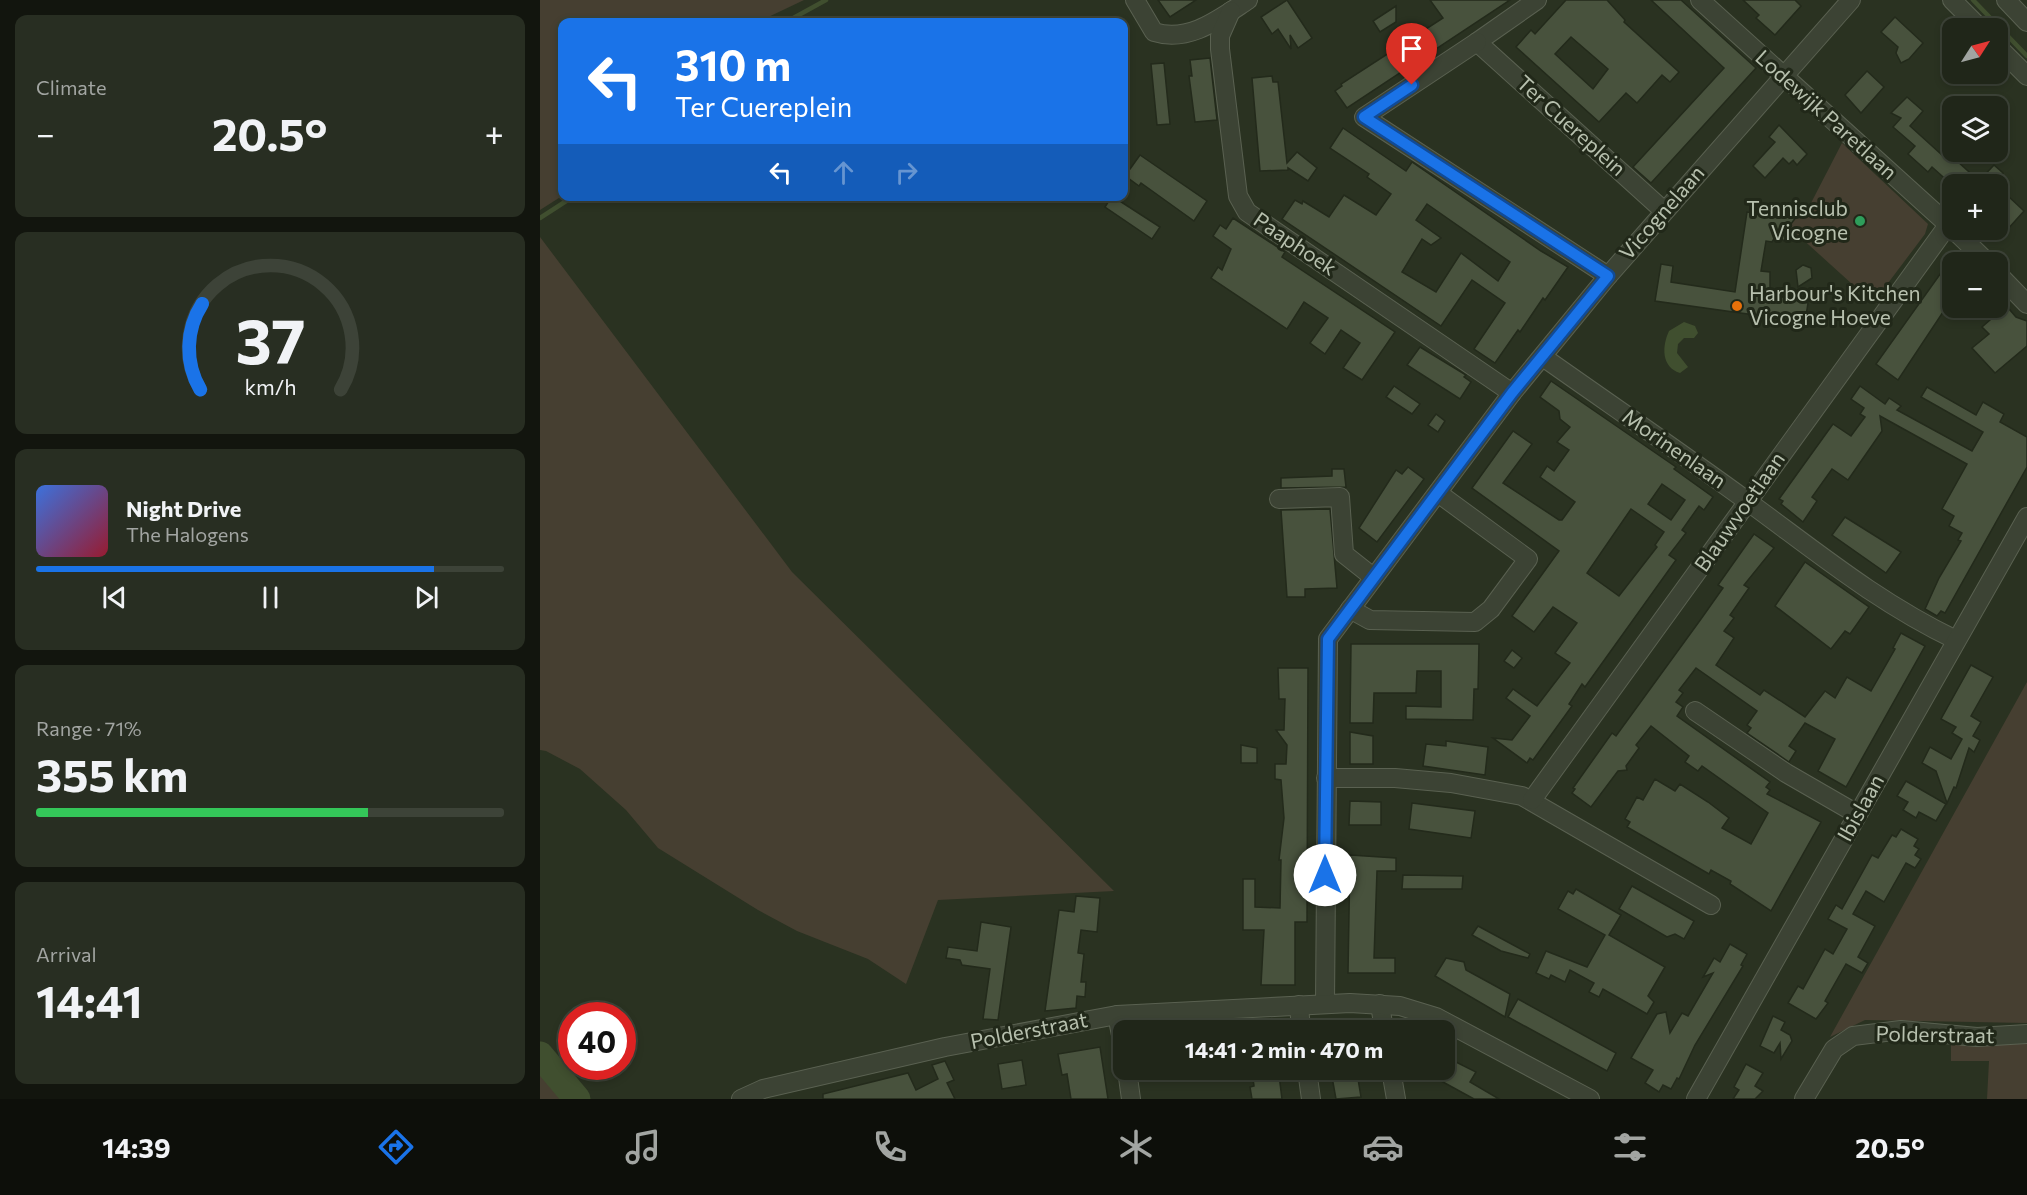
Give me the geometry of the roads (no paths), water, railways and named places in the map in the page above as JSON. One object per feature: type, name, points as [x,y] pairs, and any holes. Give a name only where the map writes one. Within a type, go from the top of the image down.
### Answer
[{"type":"street","points":[[1136,0],[1154,32],[1168,36],[1184,36],[1248,0]]},
{"type":"street","points":[[1537,0],[1364,117],[1608,276]]},
{"type":"street","name":"Lodewijk Paretlaan","points":[[1700,0],[1942,219]]},
{"type":"street","name":"Vicognelaan","points":[[1325,1004],[1328,639],[1512,393],[1664,211],[1851,0]]},
{"type":"street","points":[[1952,0],[1970,18]]},
{"type":"street","points":[[2006,0],[2027,22]]},
{"type":"street","name":"Paaphoek","points":[[1231,11],[1220,36],[1221,49],[1239,196],[1247,212],[1512,393]]},
{"type":"street","name":"Ter Cuereplein","points":[[1477,42],[1664,211]]},
{"type":"street","points":[[2008,57],[2027,76]]},
{"type":"street","name":"Blauwvoetlaan","points":[[1532,800],[1747,501],[1943,240]]},
{"type":"street","name":"Lodewijk Paretlaan","points":[[1964,240],[1977,252]]},
{"type":"street","points":[[2008,284],[2027,304]]},
{"type":"street","name":"Morinenlaan","points":[[1543,357],[1747,501],[1870,592],[1898,611],[1956,640]]},
{"type":"street","points":[[1350,609],[1370,620],[1475,622],[1491,609],[1528,559],[1438,493]]},
{"type":"street","points":[[1279,499],[1340,497],[1344,554],[1373,577]]},
{"type":"street","name":"Ibislaan","points":[[1696,1099],[2027,517]]},
{"type":"street","points":[[1695,711],[1786,773],[1857,814]]},
{"type":"street","points":[[1326,778],[1395,778],[1452,783],[1522,796],[1711,905]]},
{"type":"street","points":[[1380,1004],[1382,1020]]},
{"type":"street","name":"Polderstraat","points":[[741,1099],[763,1089],[945,1047],[1117,1015],[1299,1005],[1380,1004],[1409,1008],[1436,1017],[1590,1099]]},
{"type":"street","points":[[1299,1005],[1300,1020]]},
{"type":"street","points":[[1117,1015],[1118,1020]]},
{"type":"street","name":"Polderstraat","points":[[1804,1099],[1834,1049],[1853,1036],[1900,1030],[1977,1037],[2027,1034]]},
{"type":"street","points":[[1128,1080],[1131,1099]]},
{"type":"street","points":[[1308,1080],[1311,1099]]},
{"type":"street","points":[[1393,1080],[1396,1099]]},
{"type":"waterway","points":[[793,18],[826,0]]},
{"type":"waterway","points":[[1973,0],[2027,56]]},
{"type":"waterway","points":[[540,218],[566,201]]},
{"type":"waterway","points":[[540,1055],[577,1099]]},
{"type":"place","name":"Tennisclub Vicogne","points":[[1860,221]]},
{"type":"place","name":"Harbour's Kitchen Vicogne Hoeve","points":[[1737,306]]}]
